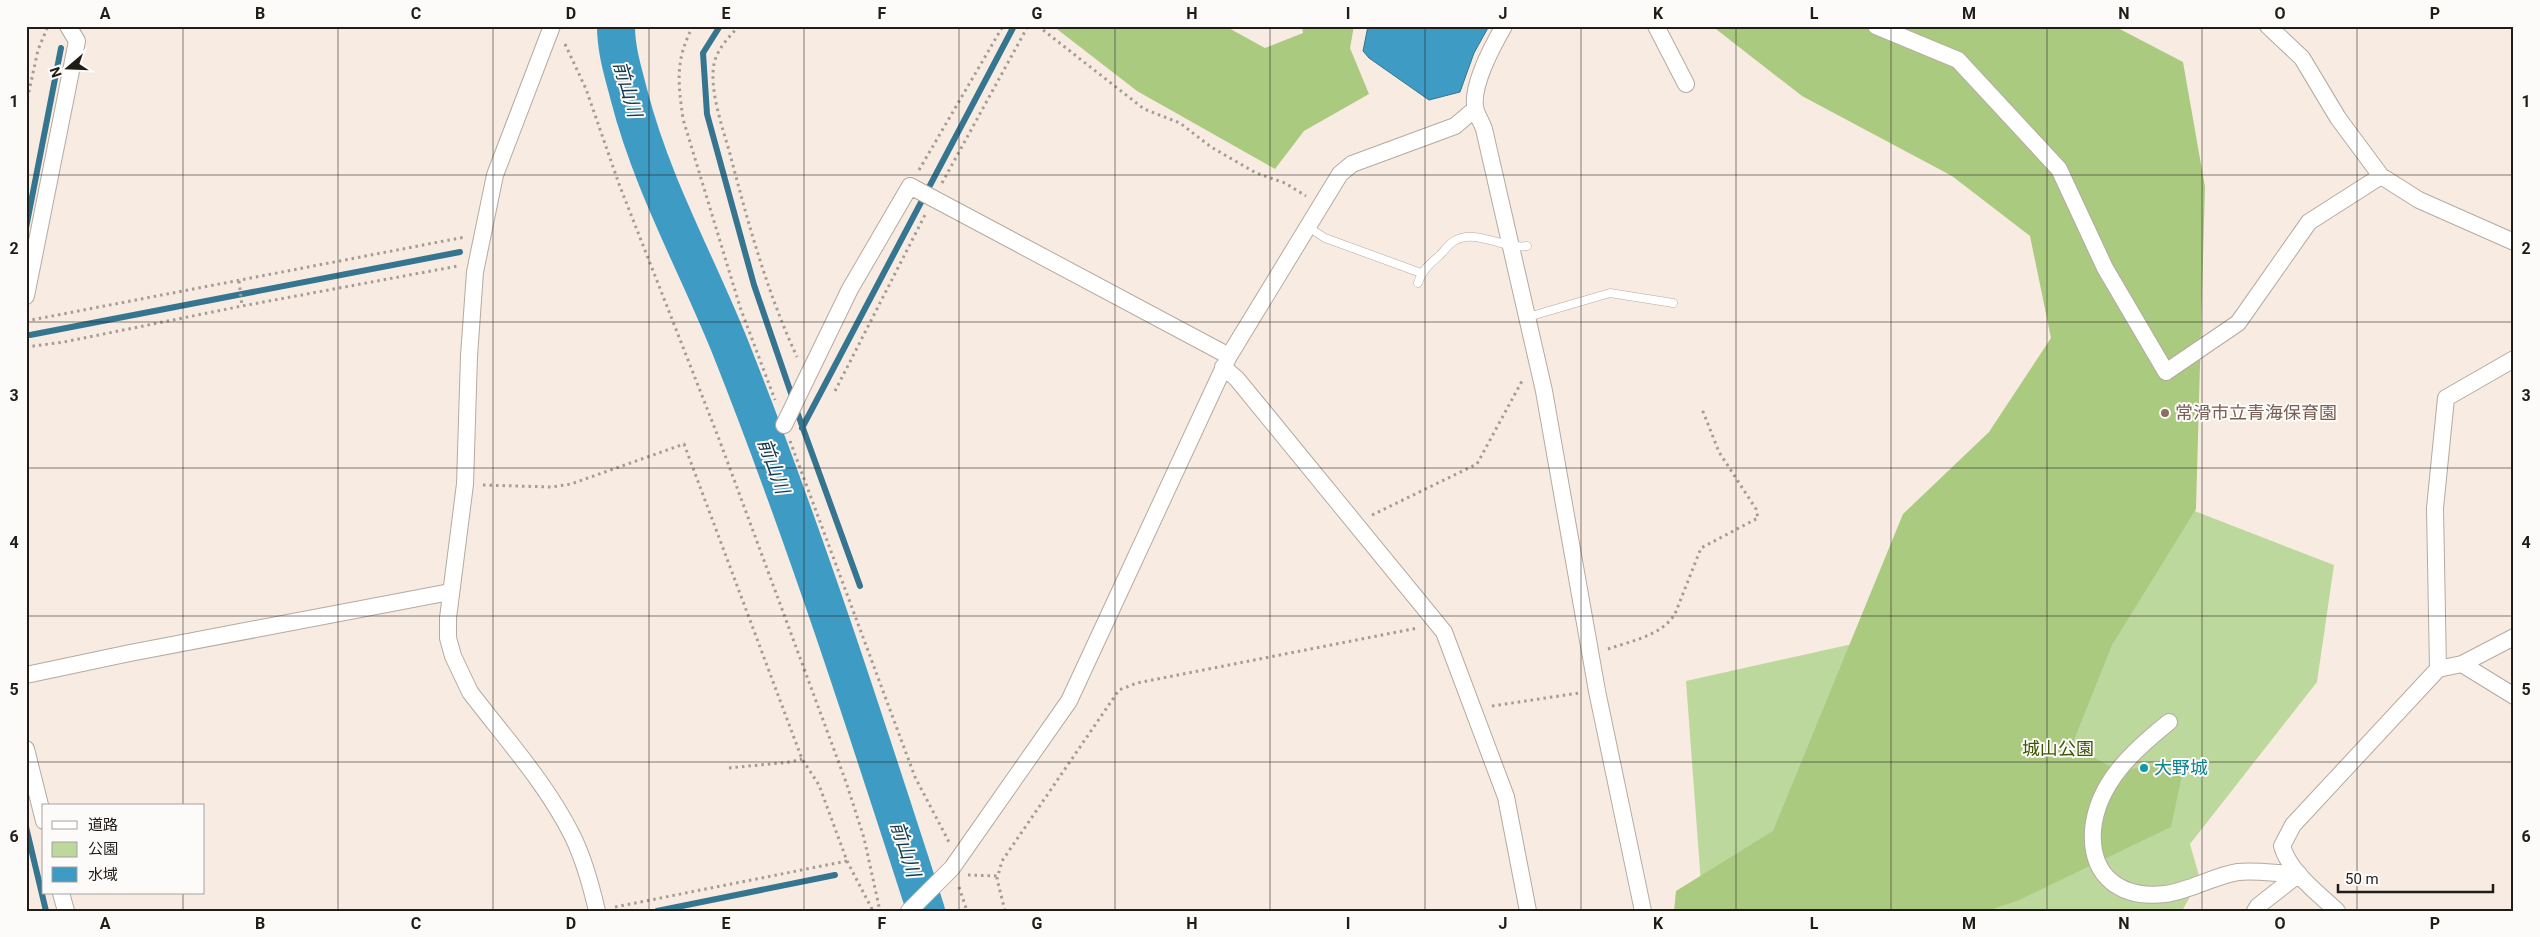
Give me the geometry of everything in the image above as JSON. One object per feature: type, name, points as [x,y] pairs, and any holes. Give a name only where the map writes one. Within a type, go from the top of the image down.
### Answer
[{"type":"street","points":[[26,296],[77,41],[68,26]]},
{"type":"street","points":[[1504,26],[1490,51],[1480,76],[1475,109],[1484,129],[1520,246],[1528,317],[1538,361],[1597,691],[1643,911]]},
{"type":"street","points":[[1656,26],[1686,84]]},
{"type":"street","points":[[1876,26],[1958,60],[2059,169],[2105,268],[2166,372],[2238,323],[2310,222],[2380,176]]},
{"type":"street","points":[[2268,26],[2302,58],[2338,118],[2380,176],[2419,200],[2514,242]]},
{"type":"street","points":[[551,29],[495,175],[476,266],[468,356],[465,484],[450,592],[448,638],[460,674],[470,692],[552,799],[581,856],[597,911]]},
{"type":"street","points":[[909,911],[961,855],[1069,700],[1118,600],[1226,362],[1340,174],[1352,164],[1455,126],[1475,109]]},
{"type":"street","points":[[784,425],[850,290],[910,186],[1226,362],[1237,380],[1435,621],[1448,640],[1506,796],[1528,911]]},
{"type":"street","points":[[2438,669],[2434,508],[2446,398],[2514,359]]},
{"type":"street","points":[[26,675],[130,653],[450,592]]},
{"type":"street","points":[[2338,911],[2285,858],[2282,846],[2292,825],[2438,669],[2462,664],[2514,637]]},
{"type":"street","points":[[2462,664],[2514,696]]},
{"type":"street","points":[[2169,722],[2140,745],[2112,778],[2102,794],[2094,821],[2093,841],[2100,870],[2112,884],[2129,892],[2165,894],[2238,872],[2299,874]]},
{"type":"street","points":[[26,749],[42,813]]},
{"type":"street","points":[[2255,911],[2258,906],[2299,874]]},
{"type":"street","points":[[62,894],[66,911]]},
{"type":"lane","points":[[1307,226],[1324,238],[1421,273]]},
{"type":"lane","points":[[1418,283],[1421,273],[1454,241],[1472,238],[1487,239],[1520,246]]},
{"type":"lane","points":[[1528,317],[1610,293],[1673,303]]},
{"type":"path","points":[[26,105],[38,50],[48,26]]},
{"type":"path","points":[[693,26],[683,45],[678,65],[678,88],[683,119],[740,308],[915,776],[950,845],[961,855]]},
{"type":"path","points":[[739,26],[727,39],[714,65],[718,111],[744,209],[779,318],[798,359],[810,374]]},
{"type":"path","points":[[910,186],[1003,26]]},
{"type":"path","points":[[1038,26],[1144,109],[1180,123],[1211,148],[1256,174],[1285,183],[1320,206]]},
{"type":"path","points":[[551,29],[562,37],[586,89],[619,184],[722,448],[846,782],[864,838],[880,911]]},
{"type":"path","points":[[26,321],[464,237],[481,240]]},
{"type":"path","points":[[26,347],[64,342],[242,306],[468,264],[476,266]]},
{"type":"path","points":[[238,281],[242,306]]},
{"type":"path","points":[[1355,524],[1477,464],[1530,366],[1538,361]]},
{"type":"path","points":[[1591,653],[1602,651],[1658,631],[1668,624],[1675,614],[1701,548],[1758,518],[1756,509],[1719,452],[1702,409]]},
{"type":"path","points":[[465,484],[552,487],[571,484],[684,444],[802,759],[819,784],[847,861],[873,911]]},
{"type":"path","points":[[1005,911],[999,891],[998,876],[1002,861],[1119,690],[1138,683],[1421,628],[1435,621]]},
{"type":"path","points":[[1473,709],[1597,691]]},
{"type":"path","points":[[729,768],[790,762],[802,759]]},
{"type":"path","points":[[597,911],[847,861]]},
{"type":"path","points":[[962,874],[998,876]]},
{"type":"path","points":[[26,905],[28,911]]},
{"type":"green space","points":[[1053,26],[1225,26],[1265,48],[1303,33],[1302,26],[1354,26],[1350,48],[1369,94],[1304,131],[1275,169],[1137,91]]},
{"type":"green space","points":[[1712,26],[2114,26],[2183,62],[2205,187],[2196,509],[2112,645],[2072,745],[2118,771],[2185,761],[2171,827],[2017,901],[1986,911],[1674,911],[1676,891],[1773,831],[1903,514],[1989,432],[2051,338],[2030,236],[1952,176],[1802,96]]},
{"type":"green space","name":"城山公園","points":[[2161,498],[2334,565],[2317,682],[2190,844],[2200,879],[2182,911],[1703,911],[1686,681],[1956,621]]},
{"type":"water","points":[[1368,26],[1489,26],[1474,53],[1460,92],[1429,100],[1369,58],[1363,51]]},
{"type":"waterway","name":"前山川","points":[[616,26],[622,69],[650,161],[662,193],[718,317],[784,488],[857,699],[926,911]]},
{"type":"waterway","points":[[720,26],[703,53],[707,114],[754,285],[793,399]]},
{"type":"waterway","points":[[802,428],[1014,26]]},
{"type":"waterway","points":[[26,228],[61,48]]},
{"type":"waterway","points":[[30,335],[460,252]]},
{"type":"waterway","points":[[796,409],[860,586]]},
{"type":"waterway","points":[[26,827],[46,911]]},
{"type":"waterway","points":[[657,911],[835,875]]},
{"type":"place","name":"常滑市立青海保育園","points":[[2165,413]]},
{"type":"place","name":"大野城","points":[[2144,768]]}]
